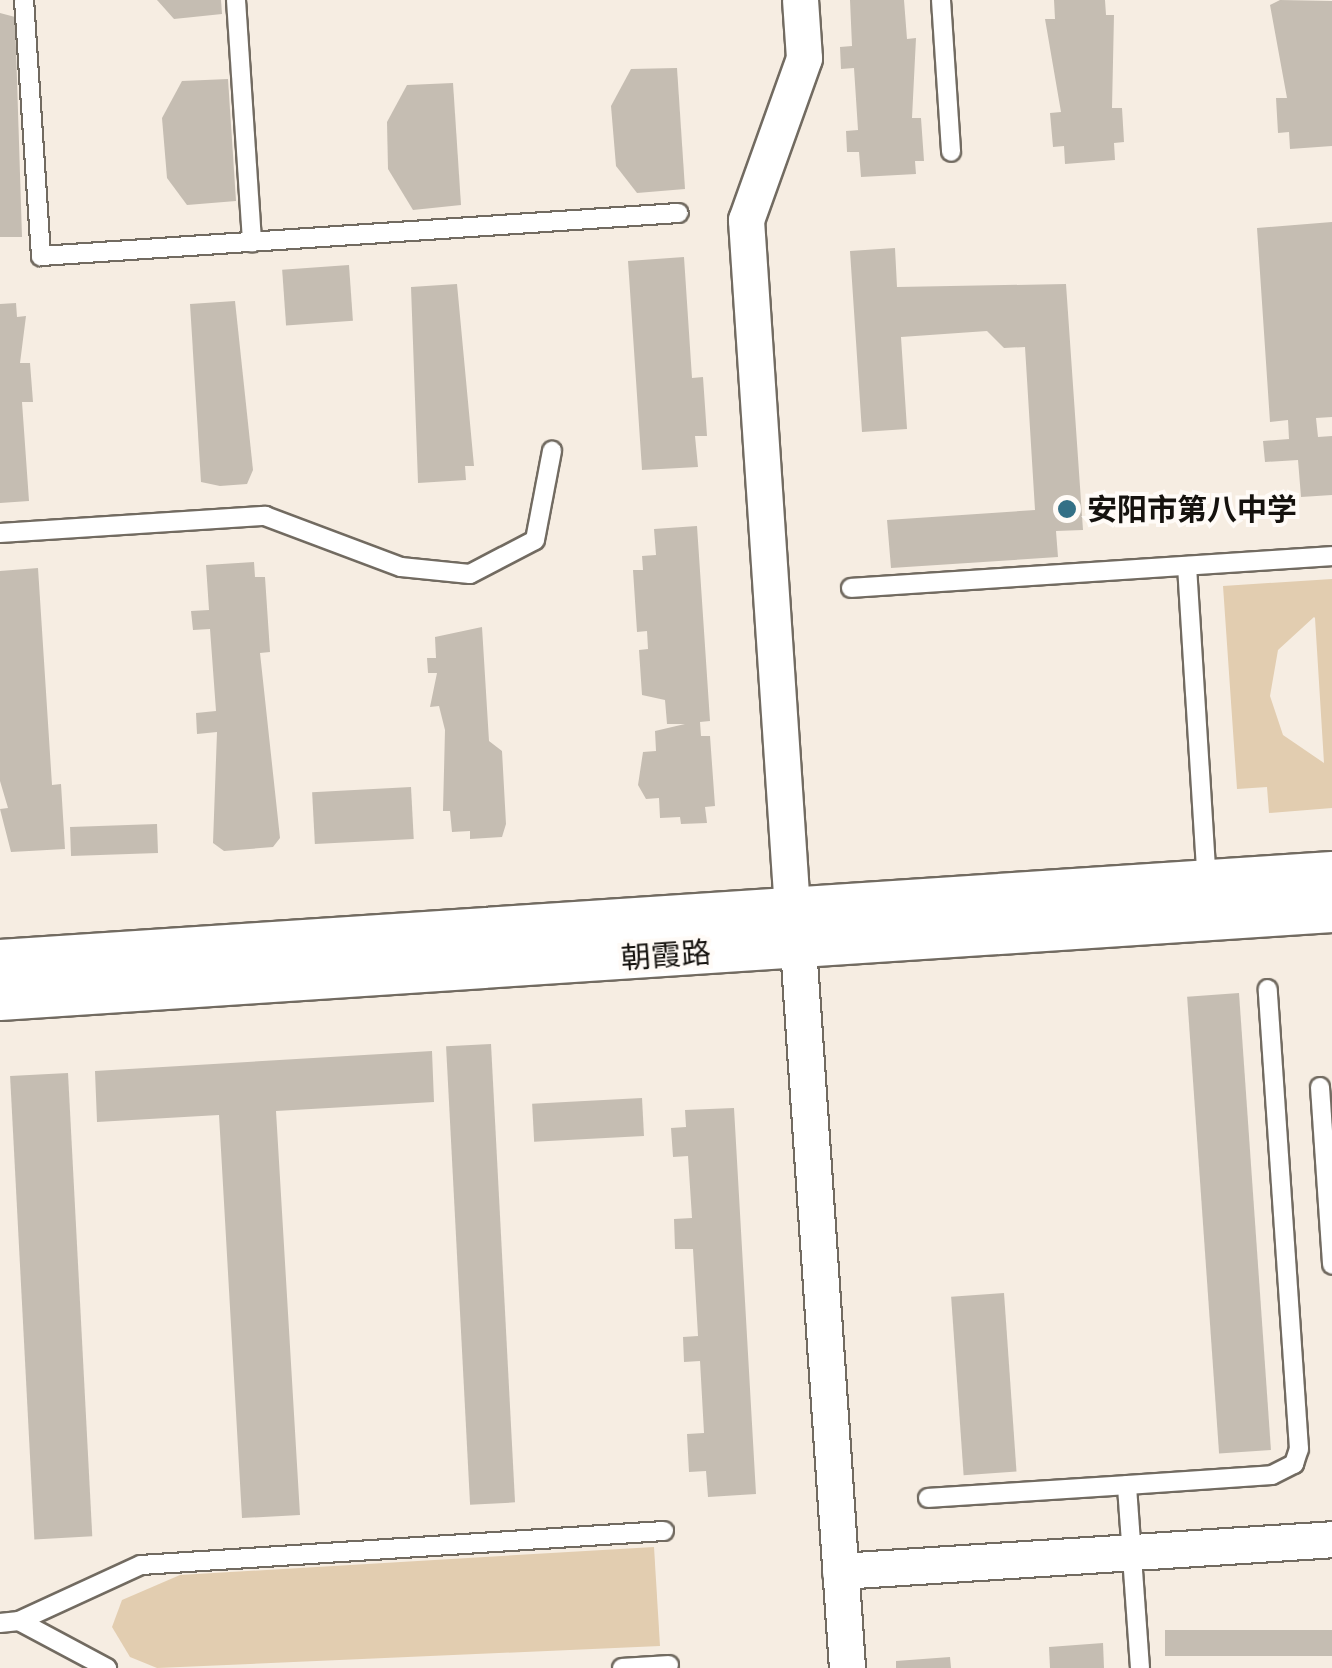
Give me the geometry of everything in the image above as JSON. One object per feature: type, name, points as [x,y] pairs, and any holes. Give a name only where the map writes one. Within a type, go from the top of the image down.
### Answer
[{"type":"street","points":[[800,0],[804,58],[746,220],[847,1668]]},
{"type":"street","name":"朝霞路","points":[[0,999],[795,928],[1207,881],[1332,873]]},
{"type":"street","name":"朝霞路","points":[[0,961],[795,928],[1332,911]]},
{"type":"street","points":[[840,1572],[1332,1538]]},
{"type":"lane","points":[[24,0],[41,256],[679,213]]},
{"type":"lane","points":[[236,0],[252,242]]},
{"type":"lane","points":[[941,0],[951,152]]},
{"type":"lane","points":[[0,533],[266,516],[401,567],[470,574],[534,540],[552,451]]},
{"type":"lane","points":[[852,588],[1332,556]]},
{"type":"lane","points":[[1187,566],[1207,881]]},
{"type":"lane","points":[[928,1498],[1272,1475],[1294,1464],[1299,1449],[1268,989]]},
{"type":"lane","points":[[1320,1087],[1332,1265]]},
{"type":"lane","points":[[1128,1485],[1140,1668]]},
{"type":"lane","points":[[10,1622],[141,1565],[664,1531]]},
{"type":"lane","points":[[10,1622],[107,1668]]},
{"type":"lane","points":[[622,1668],[668,1665]]},
{"type":"shaded area","points":[[1332,579],[1332,808],[1269,813],[1267,787],[1237,789],[1223,586]],"holes":[[[1315,618],[1324,763],[1283,735],[1270,696],[1278,650]]]},
{"type":"shaded area","points":[[654,1547],[660,1646],[157,1668],[130,1657],[112,1627],[122,1600],[180,1575]]},
{"type":"building","points":[[157,0],[221,0],[222,14],[174,19]]},
{"type":"building","points":[[850,0],[904,0],[907,39],[916,38],[912,118],[921,118],[924,161],[915,161],[916,174],[861,177],[859,152],[847,152],[846,131],[858,130],[854,68],[841,69],[840,47],[852,46]]},
{"type":"building","points":[[1054,0],[1105,0],[1106,15],[1114,15],[1112,108],[1122,108],[1124,142],[1114,143],[1115,160],[1065,164],[1064,146],[1053,147],[1050,113],[1061,112],[1045,19],[1055,19]]},
{"type":"building","points":[[1280,0],[1332,1],[1332,146],[1290,149],[1289,132],[1278,133],[1276,98],[1287,98],[1270,5]]},
{"type":"building","points":[[0,13],[15,17],[22,237],[0,237]]},
{"type":"building","points":[[677,68],[685,189],[637,193],[616,166],[611,106],[631,69]]},
{"type":"building","points":[[228,79],[236,201],[187,205],[167,178],[162,118],[182,81]]},
{"type":"building","points":[[453,83],[461,205],[413,210],[388,169],[387,122],[407,85]]},
{"type":"building","points":[[1332,222],[1332,417],[1316,418],[1318,437],[1332,436],[1332,495],[1301,497],[1298,460],[1265,462],[1263,441],[1289,439],[1288,420],[1270,422],[1257,228]]},
{"type":"building","points":[[895,248],[897,287],[1066,284],[1083,530],[1056,531],[1058,557],[891,568],[887,520],[1035,510],[1025,347],[1004,348],[987,331],[901,337],[907,429],[862,432],[850,251]]},
{"type":"building","points":[[684,257],[692,378],[703,377],[707,436],[695,436],[698,467],[642,470],[628,261]]},
{"type":"building","points":[[349,265],[353,321],[286,326],[282,270]]},
{"type":"building","points":[[457,284],[474,466],[465,466],[466,480],[418,483],[411,287]]},
{"type":"building","points":[[235,301],[253,470],[247,484],[220,486],[201,482],[190,304]]},
{"type":"building","points":[[16,303],[17,317],[26,316],[20,363],[30,363],[33,402],[22,402],[29,501],[0,503],[0,304]]},
{"type":"building","points":[[697,526],[710,721],[700,722],[701,736],[710,736],[715,806],[705,807],[707,823],[681,824],[680,817],[660,818],[659,798],[646,799],[638,785],[643,752],[656,751],[655,731],[685,724],[667,724],[665,700],[642,695],[639,650],[648,649],[647,631],[637,632],[633,570],[643,570],[642,556],[656,555],[654,529]]},
{"type":"building","points":[[254,562],[255,577],[265,577],[270,652],[260,653],[280,838],[273,847],[224,851],[213,843],[217,732],[197,734],[196,713],[216,711],[210,629],[193,630],[191,611],[209,610],[206,565]]},
{"type":"building","points":[[38,568],[52,785],[61,784],[65,849],[11,852],[0,809],[8,808],[0,781],[0,571]]},
{"type":"building","points":[[482,627],[489,741],[502,751],[506,824],[502,837],[470,839],[470,831],[452,832],[450,811],[443,811],[445,730],[439,706],[430,707],[437,673],[428,673],[427,658],[436,658],[435,637]]},
{"type":"building","points":[[411,787],[414,839],[315,844],[312,792]]},
{"type":"building","points":[[157,824],[158,853],[71,856],[70,827]]},
{"type":"building","points":[[1239,993],[1271,1450],[1219,1454],[1187,997]]},
{"type":"building","points":[[491,1044],[515,1502],[470,1505],[446,1046]]},
{"type":"building","points":[[432,1051],[434,1102],[276,1111],[300,1515],[242,1518],[219,1115],[97,1122],[95,1071]]},
{"type":"building","points":[[68,1073],[92,1536],[34,1539],[10,1076]]},
{"type":"building","points":[[642,1098],[644,1136],[534,1142],[532,1104]]},
{"type":"building","points":[[734,1108],[756,1494],[708,1497],[706,1471],[689,1472],[687,1434],[704,1433],[700,1361],[684,1362],[683,1337],[698,1336],[693,1249],[675,1249],[674,1219],[692,1218],[688,1156],[673,1157],[671,1128],[686,1127],[685,1110]]},
{"type":"building","points":[[1004,1293],[1016,1472],[964,1475],[951,1297]]},
{"type":"building","points":[[1165,1630],[1332,1630],[1332,1656],[1165,1656]]},
{"type":"building","points":[[1103,1643],[1104,1668],[1050,1668],[1049,1647]]},
{"type":"building","points":[[950,1657],[951,1668],[896,1668],[896,1661]]},
{"type":"place","name":"安阳市第八中学","points":[[1067,509]]}]
